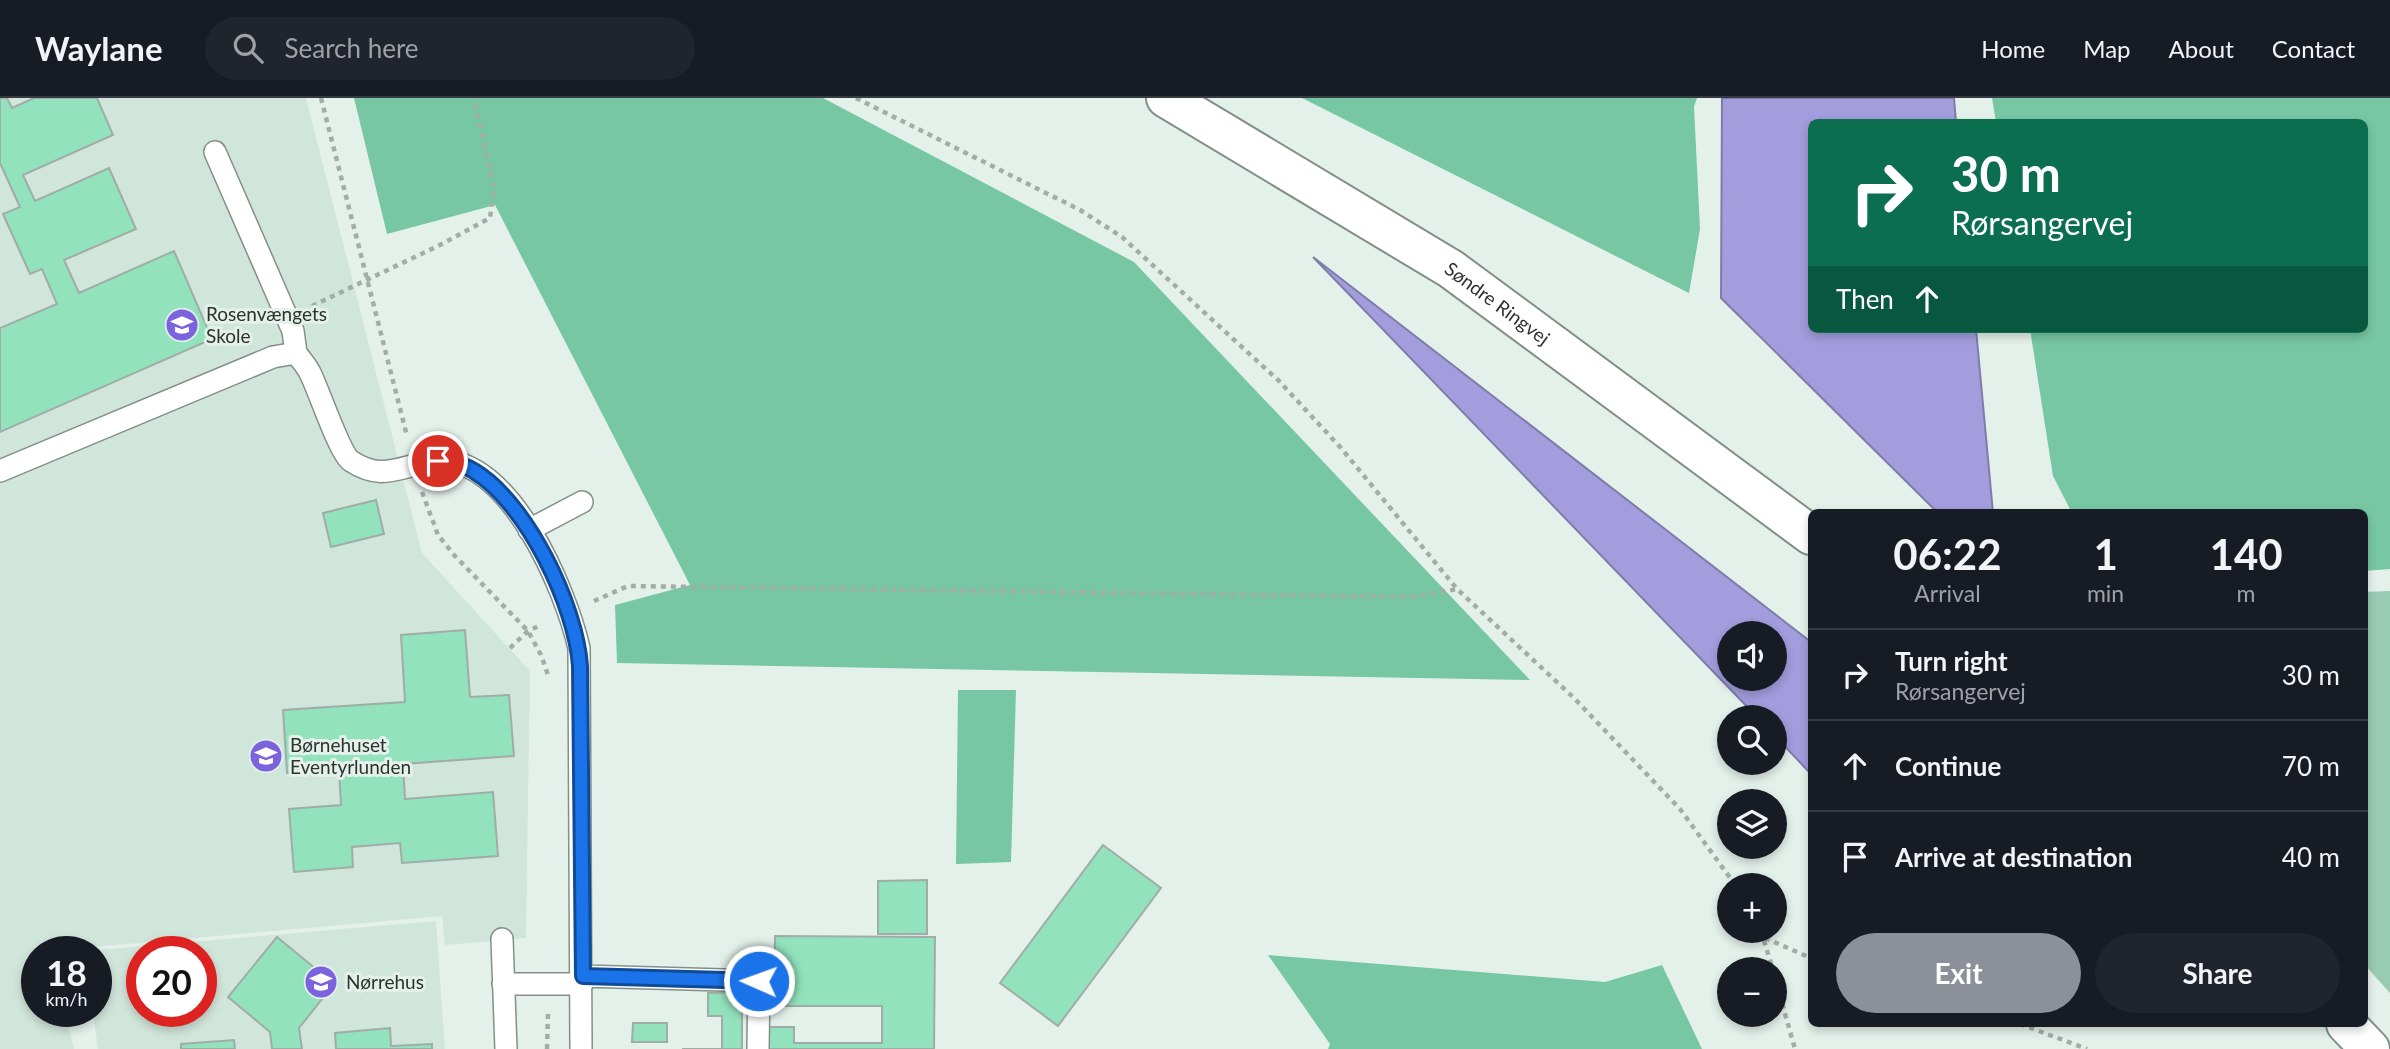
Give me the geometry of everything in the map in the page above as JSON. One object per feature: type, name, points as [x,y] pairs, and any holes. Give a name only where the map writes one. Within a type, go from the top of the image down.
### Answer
[{"type":"main road","name":"Søndre Ringvej","points":[[1167,98],[1451,269],[1808,534]]},
{"type":"main road","points":[[2349,1027],[2370,1049]]},
{"type":"lane","points":[[215,152],[293,331],[296,353],[310,371],[347,459],[368,471],[392,472],[438,461],[473,469],[503,495],[530,530],[569,612],[579,648],[580,666],[581,1049]]},
{"type":"lane","points":[[0,471],[273,357],[296,353]]},
{"type":"lane","points":[[530,530],[582,502]]},
{"type":"lane","points":[[502,939],[506,1049]]},
{"type":"lane","points":[[503,984],[548,984],[582,980],[759,981],[758,1049]]},
{"type":"path","points":[[321,98],[414,467],[428,512],[438,535],[454,555],[528,631],[549,678]]},
{"type":"path","points":[[287,318],[490,218],[494,187],[474,98]]},
{"type":"path","points":[[856,98],[1080,210],[1122,237],[1279,382],[1341,448],[1457,589],[1573,697],[1680,808],[1727,873]]},
{"type":"path","points":[[628,586],[1412,597],[1457,589]]},
{"type":"path","points":[[510,648],[528,631]]},
{"type":"path","points":[[1776,943],[1808,957]]},
{"type":"path","points":[[547,1049],[548,984]]},
{"type":"path","points":[[1787,1021],[1795,1049]]},
{"type":"path","points":[[2028,1027],[2087,1049]]},
{"type":"shaded area","points":[[0,98],[306,98],[422,553],[530,671],[526,938],[445,945],[442,916],[217,936],[126,936],[126,944],[112,945],[112,936],[21,936],[21,1027],[69,1027],[74,1049],[0,1049]]},
{"type":"shaded area","points":[[1722,98],[1954,98],[1956,119],[1808,119],[1808,333],[1976,333],[1993,509],[1934,509],[1721,298]]},
{"type":"shaded area","points":[[1313,257],[1784,621],[1717,621],[1717,676]]},
{"type":"shaded area","points":[[1787,623],[1808,640],[1808,771],[1787,749],[1787,705],[1745,705],[1732,691],[1787,691]]},
{"type":"shaded area","name":"Nørrehus","points":[[436,921],[445,1049],[98,1049],[95,1027],[112,1027],[112,949],[126,947],[126,1027],[217,1027],[217,940]]},
{"type":"green space","points":[[354,98],[823,98],[1134,262],[1530,680],[617,663],[615,605],[690,585],[495,205],[387,234]]},
{"type":"green space","points":[[1302,98],[1697,98],[1694,107],[1700,229],[1689,293]]},
{"type":"green space","points":[[1992,98],[2390,98],[2390,569],[2368,571],[2368,509],[2070,509],[2053,476],[2031,333],[2368,333],[2368,119],[1996,119]]},
{"type":"green space","points":[[2390,591],[2390,993],[2368,968],[2368,592]]},
{"type":"green space","points":[[958,690],[1016,690],[1011,862],[956,864]]},
{"type":"green space","points":[[1268,955],[1605,982],[1662,965],[1702,1049],[1328,1049],[1330,1044]]},
{"type":"building","points":[[0,98],[7,98],[12,108],[34,98],[97,98],[113,135],[23,175],[35,201],[109,168],[136,229],[64,260],[79,293],[174,251],[212,339],[0,432],[0,328],[57,304],[42,269],[30,274],[3,214],[20,207],[0,163]]},
{"type":"building","points":[[376,500],[384,534],[331,547],[323,513]]},
{"type":"building","points":[[465,630],[470,697],[509,695],[514,756],[403,764],[405,799],[493,792],[498,856],[402,863],[400,843],[352,847],[353,867],[294,872],[289,809],[341,805],[339,769],[287,773],[283,710],[405,702],[401,635]]},
{"type":"building","points":[[1103,845],[1161,888],[1058,1026],[1000,983]]},
{"type":"building","points":[[927,880],[927,934],[878,934],[878,881]]},
{"type":"building","points":[[775,936],[935,937],[934,1049],[767,1049],[767,1027],[794,1027],[794,1043],[882,1043],[882,1006],[774,1006]]},
{"type":"building","points":[[277,937],[334,984],[299,1028],[302,1049],[272,1049],[270,1032],[228,997]]},
{"type":"building","points":[[742,992],[742,1049],[722,1049],[722,1016],[708,1016],[708,993]]},
{"type":"building","points":[[633,1023],[667,1023],[667,1042],[632,1042]]},
{"type":"building","points":[[390,1028],[391,1046],[432,1044],[432,1049],[336,1049],[335,1033]]},
{"type":"building","points":[[234,1040],[235,1049],[181,1049],[181,1044]]},
{"type":"place","name":"Rosenvængets Skole","points":[[182,325]]},
{"type":"place","name":"Børnehuset Eventyrlunden","points":[[266,756]]},
{"type":"place","name":"Nørrehus","points":[[321,982]]},
{"type":"route","points":[[438,461],[473,469],[503,495],[530,530],[543,553],[575,630],[580,666],[583,976],[759,981]]}]
